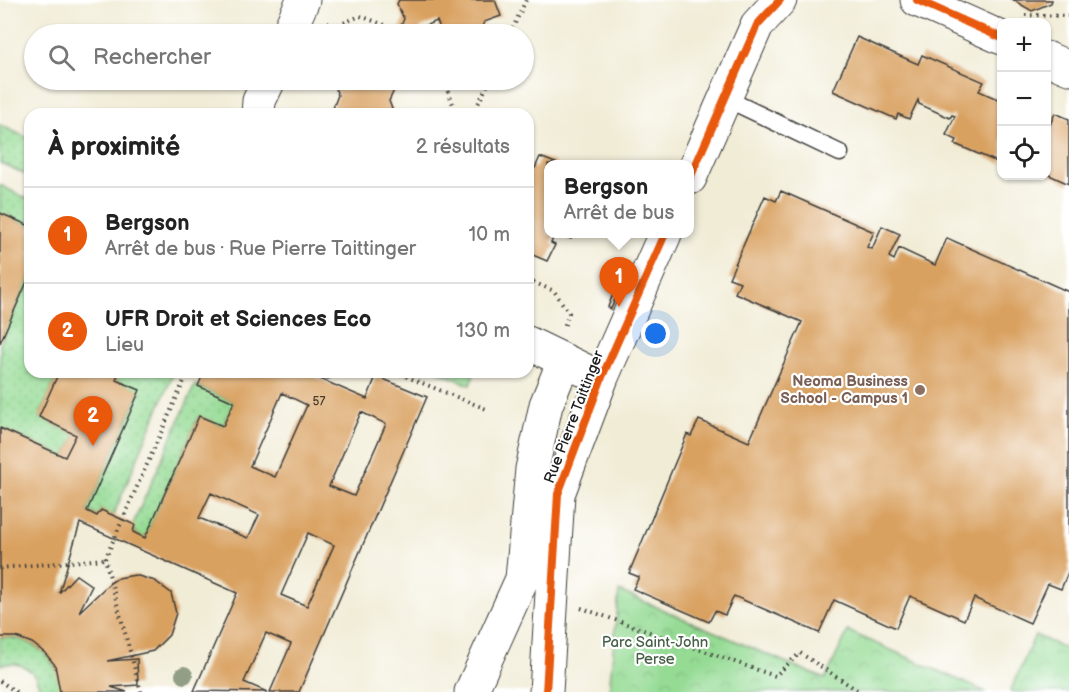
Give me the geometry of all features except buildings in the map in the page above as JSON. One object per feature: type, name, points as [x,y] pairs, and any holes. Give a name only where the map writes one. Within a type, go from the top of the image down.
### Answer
[{"type":"street","points":[[694,169],[757,25],[780,0]]},
{"type":"street","points":[[917,0],[997,22]]},
{"type":"street","points":[[1051,60],[1069,68]]},
{"type":"street","points":[[258,108],[264,90]]},
{"type":"street","name":"Rue Pierre Taittinger","points":[[546,692],[558,494],[602,377],[663,238]]},
{"type":"street","points":[[534,346],[602,377]]},
{"type":"street","name":"Rue Pierre Taittinger","points":[[471,692],[522,579],[532,470],[546,405],[564,361]]},
{"type":"lane","points":[[725,98],[840,153]]},
{"type":"path","points":[[515,24],[526,0]]},
{"type":"path","points":[[297,15],[326,24]]},
{"type":"path","points":[[343,24],[360,16],[382,24]]},
{"type":"path","points":[[1027,18],[1069,16]]},
{"type":"path","points":[[447,90],[455,108]]},
{"type":"path","points":[[476,108],[485,90]]},
{"type":"path","points":[[534,283],[554,291]]},
{"type":"path","points":[[141,692],[105,559],[185,378]]},
{"type":"path","points":[[329,378],[330,383]]},
{"type":"path","points":[[410,378],[489,410]]},
{"type":"path","points":[[0,568],[105,559]]},
{"type":"path","points":[[552,598],[775,676],[800,653],[860,692]]},
{"type":"path","points":[[0,681],[16,692]]},
{"type":"green space","points":[[0,125],[24,136],[24,173],[0,163]]},
{"type":"green space","points":[[0,185],[24,197],[24,223],[0,213]]},
{"type":"green space","points":[[24,289],[24,378],[56,378],[39,417],[76,435],[65,457],[0,428],[0,343]]},
{"type":"green space","points":[[117,378],[171,378],[113,516],[101,510],[97,516],[87,511],[140,391],[116,380]]},
{"type":"green space","points":[[453,378],[473,378],[470,385]]},
{"type":"green space","points":[[195,385],[234,402],[223,426],[199,416],[145,538],[133,532],[133,524]]},
{"type":"green space","name":"Parc Saint-John Perse","points":[[619,591],[825,679],[848,631],[986,692],[609,692]]},
{"type":"green space","points":[[1035,635],[1069,650],[1069,692],[1010,692]]},
{"type":"green space","points":[[0,637],[23,641],[42,651],[56,669],[60,692],[40,692],[36,678],[27,668],[14,664],[0,665]]},
{"type":"cycle path","points":[[694,169],[757,25],[780,0]]},
{"type":"cycle path","points":[[917,0],[997,36]]},
{"type":"cycle path","points":[[546,692],[558,494],[602,377],[663,238]]},
{"type":"place","name":"Bergson","points":[[619,307]]},
{"type":"place","name":"Neoma Business School - Campus 1","points":[[920,390]]},
{"type":"place","name":"UFR Droit et Sciences Eco","points":[[93,446]]}]
